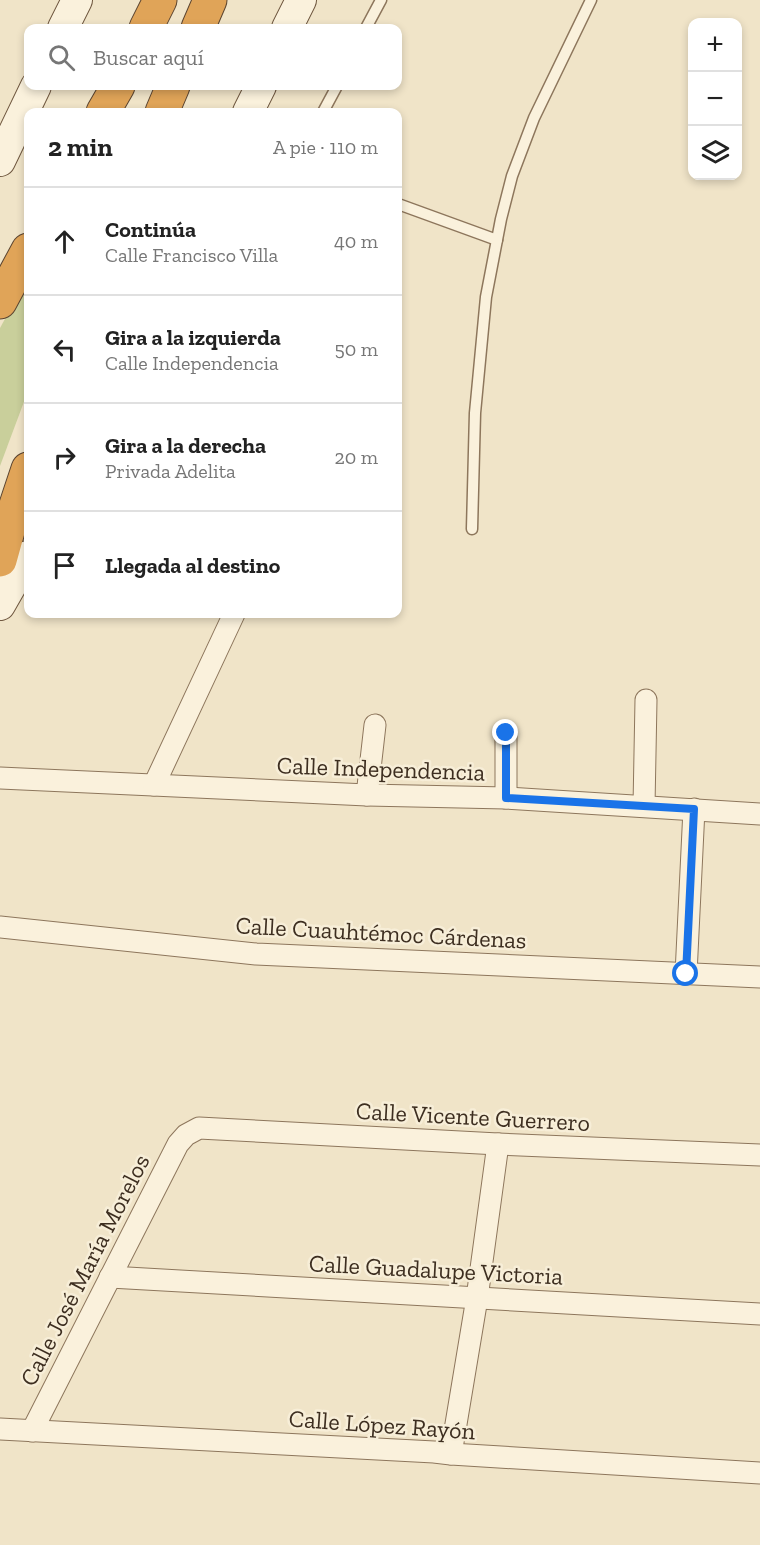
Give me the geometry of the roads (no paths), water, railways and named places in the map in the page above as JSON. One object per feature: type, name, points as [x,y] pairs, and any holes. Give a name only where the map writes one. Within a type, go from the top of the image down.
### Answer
[{"type":"highway","points":[[148,24],[160,0]]},
{"type":"highway","points":[[200,24],[210,0]]},
{"type":"highway","points":[[105,108],[116,90]]},
{"type":"highway","points":[[164,108],[171,90]]},
{"type":"highway","points":[[0,302],[24,257]]},
{"type":"highway","points":[[0,560],[24,481]]},
{"type":"street","points":[[65,24],[77,0]]},
{"type":"street","points":[[289,24],[301,0]]},
{"type":"street","points":[[25,108],[34,90]]},
{"type":"street","points":[[250,108],[259,90]]},
{"type":"street","points":[[0,161],[24,111]]},
{"type":"street","points":[[0,605],[24,563]]},
{"type":"street","points":[[154,786],[232,618]]},
{"type":"street","points":[[644,806],[646,700]]},
{"type":"street","points":[[367,795],[375,725]]},
{"type":"street","points":[[506,733],[506,798]]},
{"type":"street","name":"Calle Independencia","points":[[0,778],[367,795],[506,798],[760,814]]},
{"type":"street","points":[[686,974],[694,809]]},
{"type":"street","name":"Calle Cuauhtémoc Cárdenas","points":[[0,927],[256,954],[760,977]]},
{"type":"street","name":"Calle Vicente Guerrero","points":[[186,1135],[199,1128],[760,1155]]},
{"type":"street","name":"Calle José María Morelos","points":[[32,1431],[178,1144],[186,1135]]},
{"type":"street","points":[[451,1454],[477,1298],[498,1144]]},
{"type":"street","name":"Calle Guadalupe Victoria","points":[[110,1277],[760,1314]]},
{"type":"street","name":"Calle López Rayón","points":[[0,1429],[422,1451],[760,1473]]},
{"type":"lane","points":[[368,24],[381,0]]},
{"type":"lane","points":[[472,529],[476,413],[486,297],[497,240],[512,176],[534,118],[591,0]]},
{"type":"lane","points":[[325,108],[334,90]]},
{"type":"lane","points":[[402,205],[497,240]]}]
